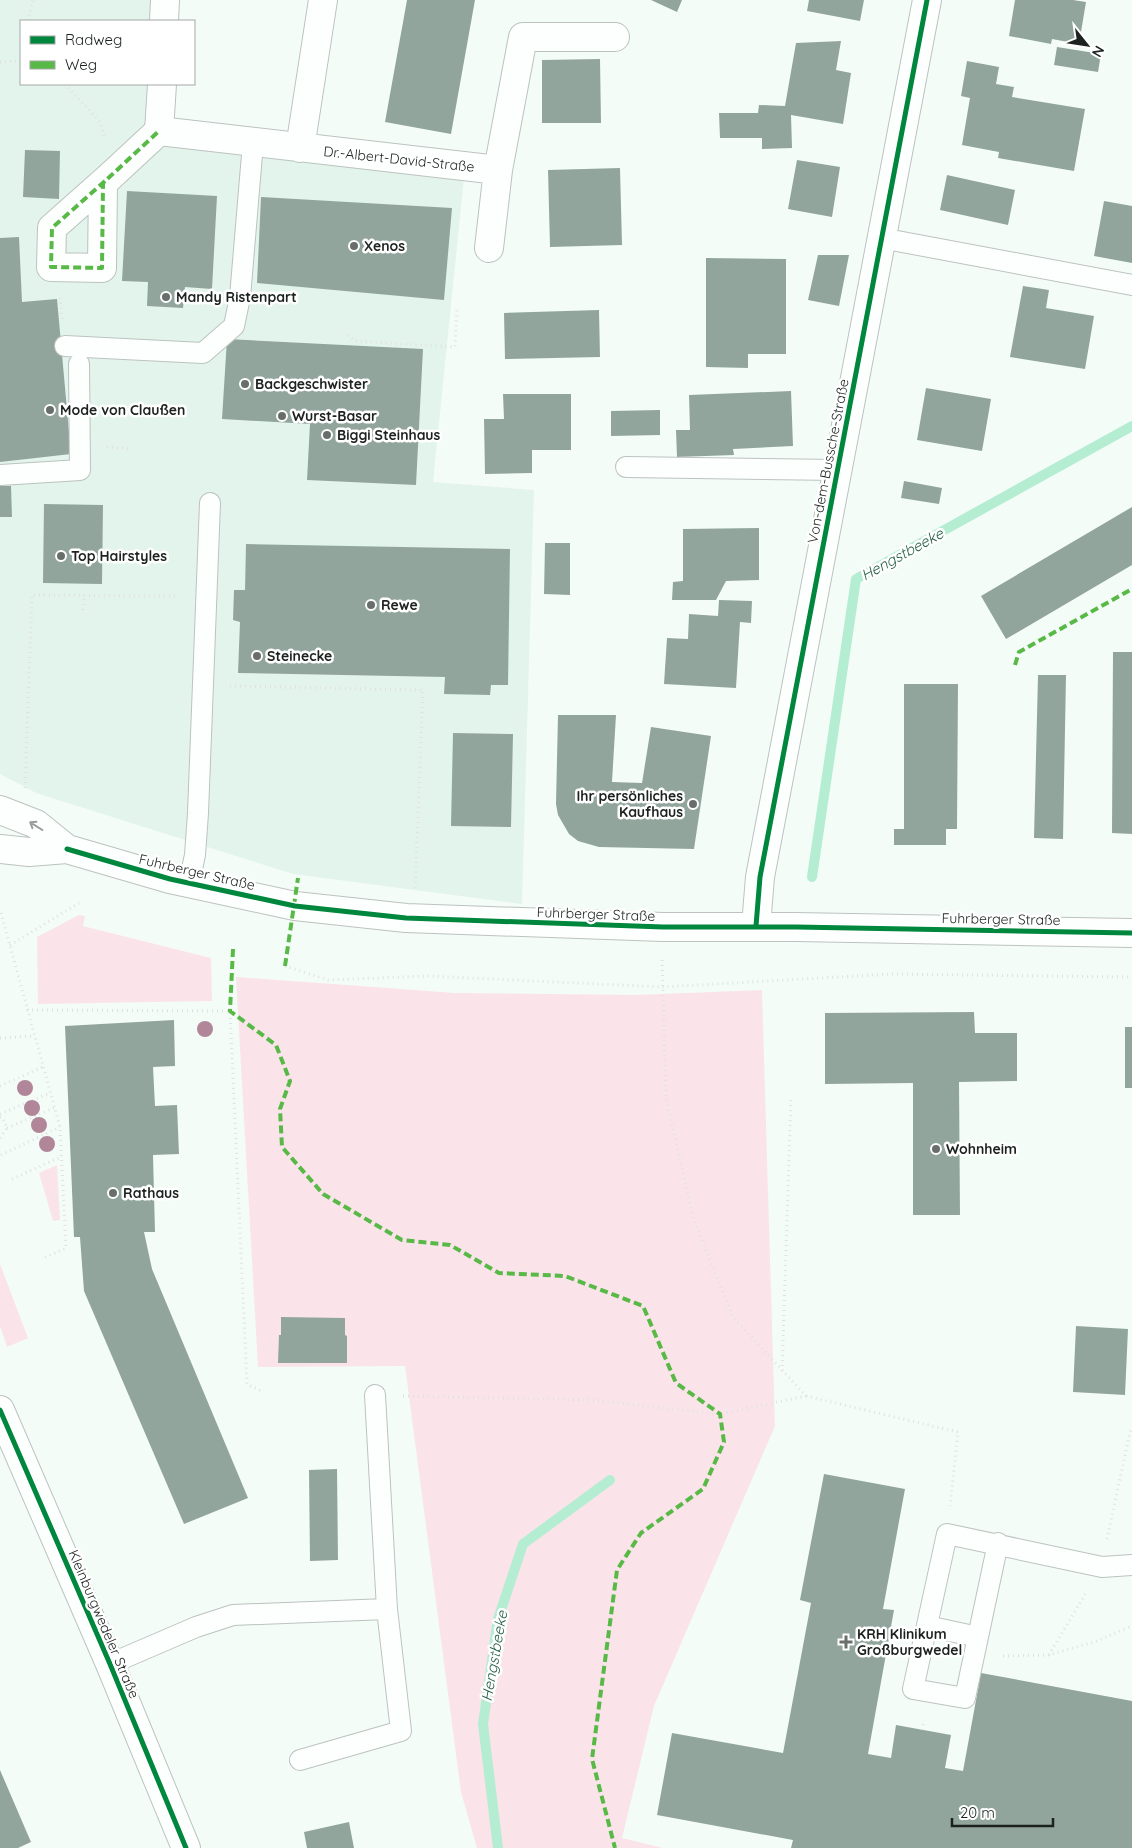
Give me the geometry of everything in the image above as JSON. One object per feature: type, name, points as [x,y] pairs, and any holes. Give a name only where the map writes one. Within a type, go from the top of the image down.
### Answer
[{"type":"street","points":[[164,20],[165,0]]},
{"type":"street","points":[[300,148],[324,0]]},
{"type":"street","name":"Von-dem-Bussche-Straße","points":[[756,926],[760,876],[927,0]]},
{"type":"street","points":[[489,248],[498,170],[523,37],[615,37]]},
{"type":"street","points":[[110,176],[103,183],[102,268],[51,267],[52,228],[160,131],[162,85]]},
{"type":"street","name":"Dr.-Albert-David-Straße","points":[[160,131],[498,170]]},
{"type":"street","name":"Fuhrberger Straße","points":[[0,810],[36,824],[67,849]]},
{"type":"street","name":"Fuhrberger Straße","points":[[0,849],[29,852],[67,849],[170,879],[295,906],[406,918],[664,927],[756,926],[1132,933]]},
{"type":"street","name":"Kleinburgwedeler Straße","points":[[0,1410],[110,1664],[186,1848]]},
{"type":"lane","points":[[65,346],[203,352],[234,326],[240,297],[253,143]]},
{"type":"lane","points":[[881,238],[1132,285]]},
{"type":"lane","points":[[0,475],[80,470],[79,364]]},
{"type":"lane","name":"Von-dem-Bussche-Straße","points":[[626,467],[838,470]]},
{"type":"lane","points":[[189,883],[195,855],[198,813],[210,503]]},
{"type":"lane","points":[[300,1760],[401,1731],[387,1609],[375,1395]]},
{"type":"lane","points":[[998,1543],[965,1698],[913,1689],[947,1534],[998,1543],[1102,1566],[1132,1565]]},
{"type":"lane","points":[[110,1664],[196,1627],[233,1615],[387,1609]]},
{"type":"lane","points":[[927,1626],[978,1637]]},
{"type":"path","points":[[28,20],[33,0]]},
{"type":"path","points":[[0,62],[20,61]]},
{"type":"path","points":[[66,85],[100,122],[110,176]]},
{"type":"path","points":[[56,267],[65,346]]},
{"type":"path","points":[[348,335],[355,341],[455,347],[457,308]]},
{"type":"path","points":[[25,795],[32,595],[206,596]]},
{"type":"path","points":[[83,610],[84,595]]},
{"type":"path","points":[[203,685],[423,690],[415,896]]},
{"type":"path","points":[[10,945],[79,904]]},
{"type":"path","points":[[1,913],[60,1127],[66,1248],[44,1258]]},
{"type":"path","points":[[664,927],[662,987],[666,1097],[693,1218],[733,1317],[806,1396]]},
{"type":"path","points":[[286,966],[328,980],[427,976],[662,987],[892,974],[1132,977]]},
{"type":"path","points":[[27,1010],[230,1011],[248,1384],[261,1391]]},
{"type":"path","points":[[0,1038],[35,1036]]},
{"type":"path","points":[[0,1086],[43,1067]]},
{"type":"path","points":[[7,1128],[0,1115],[50,1093]]},
{"type":"path","points":[[782,1371],[791,1099]]},
{"type":"path","points":[[0,1138],[7,1128],[54,1108]]},
{"type":"path","points":[[1,1155],[60,1127]]},
{"type":"path","points":[[12,1179],[61,1157]]},
{"type":"path","points":[[375,1395],[590,1400],[720,1414],[806,1396],[958,1432],[947,1534]]},
{"type":"path","points":[[974,1656],[1049,1655],[1096,1641],[1132,1626]]},
{"type":"shaded area","points":[[0,0],[175,0],[173,20],[20,20],[20,85],[169,85],[164,144],[464,178],[433,482],[534,490],[522,904],[293,874],[36,793],[0,774]]},
{"type":"shaded area","points":[[79,915],[85,916],[83,926],[211,958],[212,1001],[38,1004],[37,937]]},
{"type":"shaded area","points":[[236,977],[455,993],[635,995],[762,990],[775,1426],[654,1706],[622,1838],[663,1848],[477,1848],[461,1792],[405,1366],[258,1367]]},
{"type":"shaded area","points":[[57,1165],[60,1220],[53,1221],[39,1173]]},
{"type":"shaded area","points":[[0,1264],[28,1338],[7,1347],[0,1326]]},
{"type":"building","points":[[407,0],[475,0],[451,134],[385,122]]},
{"type":"building","points":[[651,0],[682,0],[677,12]]},
{"type":"building","points":[[809,0],[864,0],[860,21],[807,11]]},
{"type":"building","points":[[1015,0],[1073,0],[1086,2],[1079,44],[1052,39],[1051,44],[1009,36]]},
{"type":"building","points":[[841,41],[836,70],[851,73],[843,124],[791,115],[792,148],[762,149],[762,138],[720,138],[719,113],[758,113],[759,105],[785,106],[796,43]]},
{"type":"building","points":[[1057,47],[1101,54],[1098,72],[1054,65]]},
{"type":"building","points":[[600,59],[601,123],[542,123],[542,60]]},
{"type":"building","points":[[967,61],[999,67],[996,84],[1014,87],[1012,97],[1085,109],[1074,171],[998,158],[999,152],[962,145],[970,98],[961,96]]},
{"type":"building","points":[[25,150],[60,151],[59,199],[23,197]]},
{"type":"building","points":[[797,160],[840,167],[832,217],[788,209]]},
{"type":"building","points":[[620,168],[622,245],[550,247],[548,170]]},
{"type":"building","points":[[947,175],[1015,190],[1008,225],[940,210]]},
{"type":"building","points":[[127,191],[217,196],[212,289],[185,287],[183,308],[147,306],[148,282],[122,281]]},
{"type":"building","name":"Xenos","points":[[261,197],[452,208],[444,300],[257,283]]},
{"type":"building","points":[[1104,201],[1132,206],[1132,263],[1094,256]]},
{"type":"building","points":[[19,237],[22,302],[57,299],[71,454],[0,462],[0,238]]},
{"type":"building","points":[[818,255],[849,255],[839,306],[808,300]]},
{"type":"building","points":[[706,258],[786,259],[786,354],[748,354],[748,368],[706,367]]},
{"type":"building","points":[[1023,286],[1049,290],[1046,308],[1094,316],[1085,369],[1010,357]]},
{"type":"building","points":[[599,310],[600,357],[505,359],[504,313]]},
{"type":"building","points":[[227,339],[423,349],[416,485],[307,480],[310,424],[222,419]]},
{"type":"building","points":[[926,388],[991,399],[982,451],[917,440]]},
{"type":"building","points":[[791,391],[793,446],[733,449],[734,455],[677,457],[676,430],[690,430],[689,395]]},
{"type":"building","points":[[503,394],[571,394],[571,450],[532,450],[532,473],[485,474],[484,419],[504,419]]},
{"type":"building","points":[[660,410],[660,435],[611,436],[611,411]]},
{"type":"building","points":[[904,481],[942,488],[939,504],[901,498]]},
{"type":"building","points":[[0,486],[11,486],[12,517],[0,517]]},
{"type":"building","points":[[44,504],[103,505],[102,584],[43,583]]},
{"type":"building","points":[[1132,507],[1132,565],[1006,639],[981,596]]},
{"type":"building","points":[[759,528],[759,580],[726,581],[716,600],[672,600],[673,582],[683,581],[683,529]]},
{"type":"building","points":[[545,543],[570,543],[570,595],[544,594]]},
{"type":"building","name":"Rewe","points":[[246,544],[510,549],[508,685],[491,685],[490,695],[444,694],[445,677],[238,673],[240,622],[233,620],[234,590],[245,590]]},
{"type":"building","points":[[719,600],[752,601],[751,623],[740,622],[736,688],[664,684],[667,638],[688,639],[689,614],[718,616]]},
{"type":"building","points":[[1113,652],[1132,652],[1132,834],[1112,833]]},
{"type":"building","points":[[1038,675],[1066,675],[1063,839],[1034,838]]},
{"type":"building","points":[[904,684],[958,684],[957,829],[946,829],[946,845],[894,845],[894,829],[904,829]]},
{"type":"building","points":[[558,715],[616,715],[612,782],[642,783],[651,727],[711,736],[694,849],[599,847],[578,841],[569,834],[558,815],[556,804]]},
{"type":"building","points":[[453,733],[513,734],[511,827],[451,826]]},
{"type":"building","name":"Wohnheim","points":[[974,1012],[975,1033],[1017,1033],[1017,1081],[959,1082],[960,1215],[913,1215],[913,1083],[825,1084],[825,1013]]},
{"type":"building","points":[[174,1020],[175,1066],[153,1067],[155,1106],[177,1105],[179,1154],[153,1155],[155,1232],[144,1232],[152,1269],[248,1498],[184,1524],[84,1291],[80,1237],[74,1237],[65,1026]]},
{"type":"building","points":[[1125,1027],[1132,1027],[1132,1088],[1125,1088]]},
{"type":"building","points":[[281,1317],[345,1318],[347,1363],[278,1363]]},
{"type":"building","points":[[1076,1326],[1128,1329],[1125,1395],[1073,1392]]},
{"type":"building","points":[[337,1469],[338,1560],[310,1561],[309,1470]]},
{"type":"building","name":"KRH Klinikum Großburgwedel","points":[[824,1474],[905,1489],[883,1609],[894,1610],[868,1754],[891,1758],[896,1725],[951,1735],[945,1768],[963,1771],[981,1673],[1132,1701],[1132,1848],[791,1848],[793,1840],[657,1815],[672,1733],[783,1753],[811,1603],[800,1600]]},
{"type":"building","points":[[0,1770],[31,1842],[18,1848],[0,1848]]},
{"type":"building","points":[[349,1822],[354,1848],[307,1848],[304,1832]]},
{"type":"waterway","name":"Hengstbeeke","points":[[812,877],[856,579],[1132,426]]},
{"type":"waterway","name":"Hengstbeeke","points":[[498,1848],[483,1724],[498,1619],[523,1544],[610,1480]]},
{"type":"marked path","points":[[105,181],[52,228],[51,267],[102,268],[103,183],[159,131]]},
{"type":"marked path","points":[[1015,665],[1019,652],[1132,589]]},
{"type":"marked path","points":[[285,966],[298,878]]},
{"type":"marked path","points":[[233,949],[230,1011],[276,1045],[290,1081],[280,1109],[282,1147],[323,1194],[402,1240],[450,1245],[499,1273],[565,1276],[643,1306],[676,1383],[720,1414],[724,1442],[703,1489],[641,1533],[617,1570],[592,1759],[615,1848]]},
{"type":"cycle path","points":[[756,926],[760,877],[927,0]]},
{"type":"cycle path","points":[[67,849],[170,879],[295,906],[406,918],[663,927],[796,927],[1132,933]]},
{"type":"cycle path","points":[[0,1410],[110,1664],[186,1848]]},
{"type":"place","name":"Xenos","points":[[354,246]]},
{"type":"place","name":"Mandy Ristenpart","points":[[166,297]]},
{"type":"place","name":"Backgeschwister","points":[[245,384]]},
{"type":"place","name":"Mode von Claußen","points":[[50,410]]},
{"type":"place","name":"Wurst-Basar","points":[[282,416]]},
{"type":"place","name":"Biggi Steinhaus","points":[[327,435]]},
{"type":"place","name":"Top Hairstyles","points":[[61,556]]},
{"type":"place","name":"Rewe","points":[[371,605]]},
{"type":"place","name":"Steinecke","points":[[257,656]]},
{"type":"place","name":"Ihr persönliches Kaufhaus","points":[[693,804]]},
{"type":"place","name":"Wohnheim","points":[[936,1149]]},
{"type":"place","name":"Rathaus","points":[[113,1193]]},
{"type":"place","name":"KRH Klinikum Großburgwedel","points":[[846,1642]]}]
